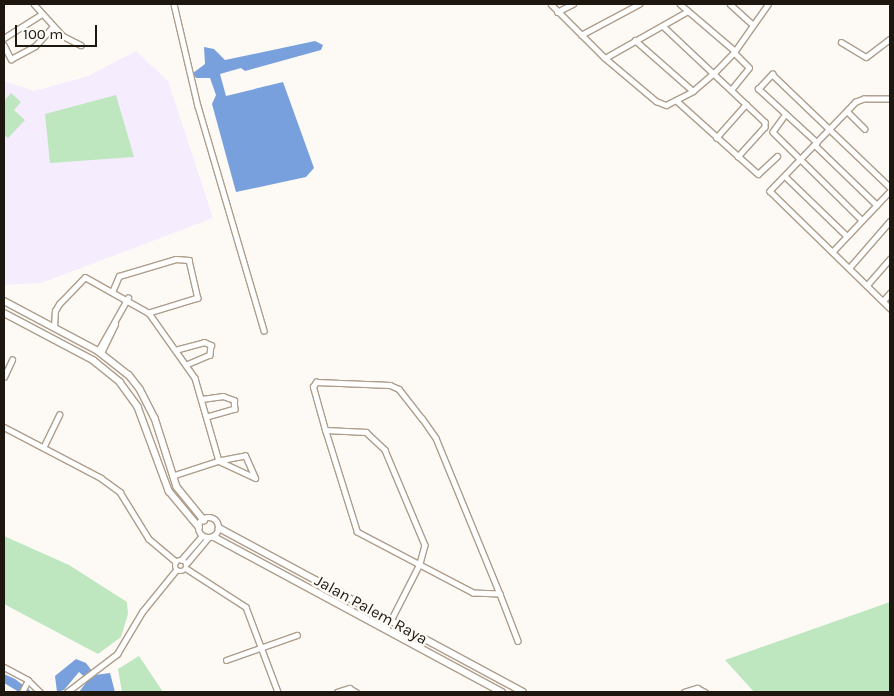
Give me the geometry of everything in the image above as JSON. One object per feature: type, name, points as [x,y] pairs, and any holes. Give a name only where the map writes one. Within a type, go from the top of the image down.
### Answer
[{"type":"street","points":[[34,4],[53,27],[81,45]]},
{"type":"street","points":[[174,4],[181,38],[264,330]]},
{"type":"street","points":[[551,4],[604,58],[661,104],[677,101],[693,91],[714,73],[734,52],[768,4]]},
{"type":"street","points":[[557,12],[573,4]]},
{"type":"street","points":[[581,35],[639,4]]},
{"type":"street","points":[[680,4],[734,52],[749,68],[731,90]]},
{"type":"street","points":[[730,4],[752,24]]},
{"type":"street","points":[[604,58],[688,11]]},
{"type":"street","points":[[4,38],[42,14]]},
{"type":"street","points":[[663,26],[746,104],[766,126],[738,157]]},
{"type":"street","points":[[4,45],[11,59],[32,48],[53,27]]},
{"type":"street","points":[[635,40],[693,91]]},
{"type":"street","points":[[841,42],[866,58],[889,42]]},
{"type":"street","points":[[877,205],[786,114],[758,89],[772,73],[890,187]]},
{"type":"street","points":[[890,99],[862,99],[846,111],[771,192],[868,284],[890,308]]},
{"type":"street","points":[[677,101],[716,138],[760,174],[777,156]]},
{"type":"street","points":[[716,138],[746,104]]},
{"type":"street","points":[[846,111],[865,129]]},
{"type":"street","points":[[786,114],[773,131],[862,220]]},
{"type":"street","points":[[785,176],[847,236]]},
{"type":"street","points":[[833,251],[890,191]]},
{"type":"street","points":[[850,267],[890,221]]},
{"type":"street","points":[[868,284],[890,258]]},
{"type":"street","points":[[113,290],[120,276],[176,259],[189,260],[198,298],[149,313]]},
{"type":"street","points":[[54,328],[56,308],[83,278],[113,290],[149,313],[187,365],[202,399],[219,461],[253,480],[255,478],[245,456],[219,461],[173,476]]},
{"type":"street","points":[[883,301],[890,293]]},
{"type":"street","points":[[99,352],[128,298]]},
{"type":"street","points":[[4,301],[99,352],[140,389],[155,418],[173,476],[188,504],[204,520],[199,527]]},
{"type":"street","points":[[4,313],[93,360],[120,382],[138,407],[169,491],[208,537]]},
{"type":"street","points":[[175,350],[204,342],[211,345],[210,355],[187,365]]},
{"type":"street","points":[[4,377],[12,360]]},
{"type":"street","points":[[500,594],[473,593],[357,532],[313,387],[316,382],[382,383],[398,390],[436,438],[500,594],[518,640]]},
{"type":"street","points":[[202,399],[223,396],[234,400],[235,409],[206,417]]},
{"type":"street","points":[[43,448],[59,415]]},
{"type":"street","points":[[4,428],[101,478],[120,492],[149,539],[176,562],[176,570],[142,612],[117,654],[91,671],[67,692]]},
{"type":"street","points":[[325,430],[366,432],[385,450],[425,545],[420,564],[390,621]]},
{"type":"street","name":"Jalan Palem Raya","points":[[204,520],[214,520],[219,528],[523,692]]},
{"type":"street","points":[[176,562],[181,560],[219,528]]},
{"type":"street","points":[[187,569],[187,563],[208,537]]},
{"type":"street","name":"Jalan Palem Raya","points":[[208,537],[502,692]]},
{"type":"street","points":[[181,560],[187,563]]},
{"type":"street","points":[[176,570],[182,572],[187,569]]},
{"type":"street","points":[[187,569],[246,607],[278,692]]},
{"type":"street","points":[[226,660],[298,635]]},
{"type":"street","points":[[4,667],[40,692]]},
{"type":"street","points":[[22,692],[27,682]]},
{"type":"street","points":[[337,692],[349,688],[356,692]]},
{"type":"street","points":[[684,692],[697,688],[705,692]]},
{"type":"shaded area","points":[[136,51],[168,81],[213,218],[41,283],[4,285],[4,81],[34,91],[88,76]]},
{"type":"green space","points":[[11,93],[21,102],[14,110],[25,120],[8,138],[4,135],[4,101]]},
{"type":"green space","points":[[116,95],[134,157],[50,163],[45,114]]},
{"type":"green space","points":[[4,536],[69,565],[127,602],[128,614],[121,637],[98,654],[4,604]]},
{"type":"green space","points":[[890,602],[890,692],[754,692],[725,660]]},
{"type":"green space","points":[[139,656],[163,692],[122,692],[118,669]]},
{"type":"water","points":[[315,41],[323,45],[321,50],[245,71],[241,68],[220,74],[226,96],[283,82],[314,168],[306,177],[236,192],[212,104],[216,95],[210,78],[196,78],[193,73],[205,64],[204,47],[214,49],[225,60]]},
{"type":"water","points":[[76,659],[86,663],[95,675],[110,673],[115,692],[79,692],[88,680],[79,672],[64,690],[57,692],[55,676]]},
{"type":"water","points":[[4,674],[15,679],[32,692],[19,692],[4,683]]}]
